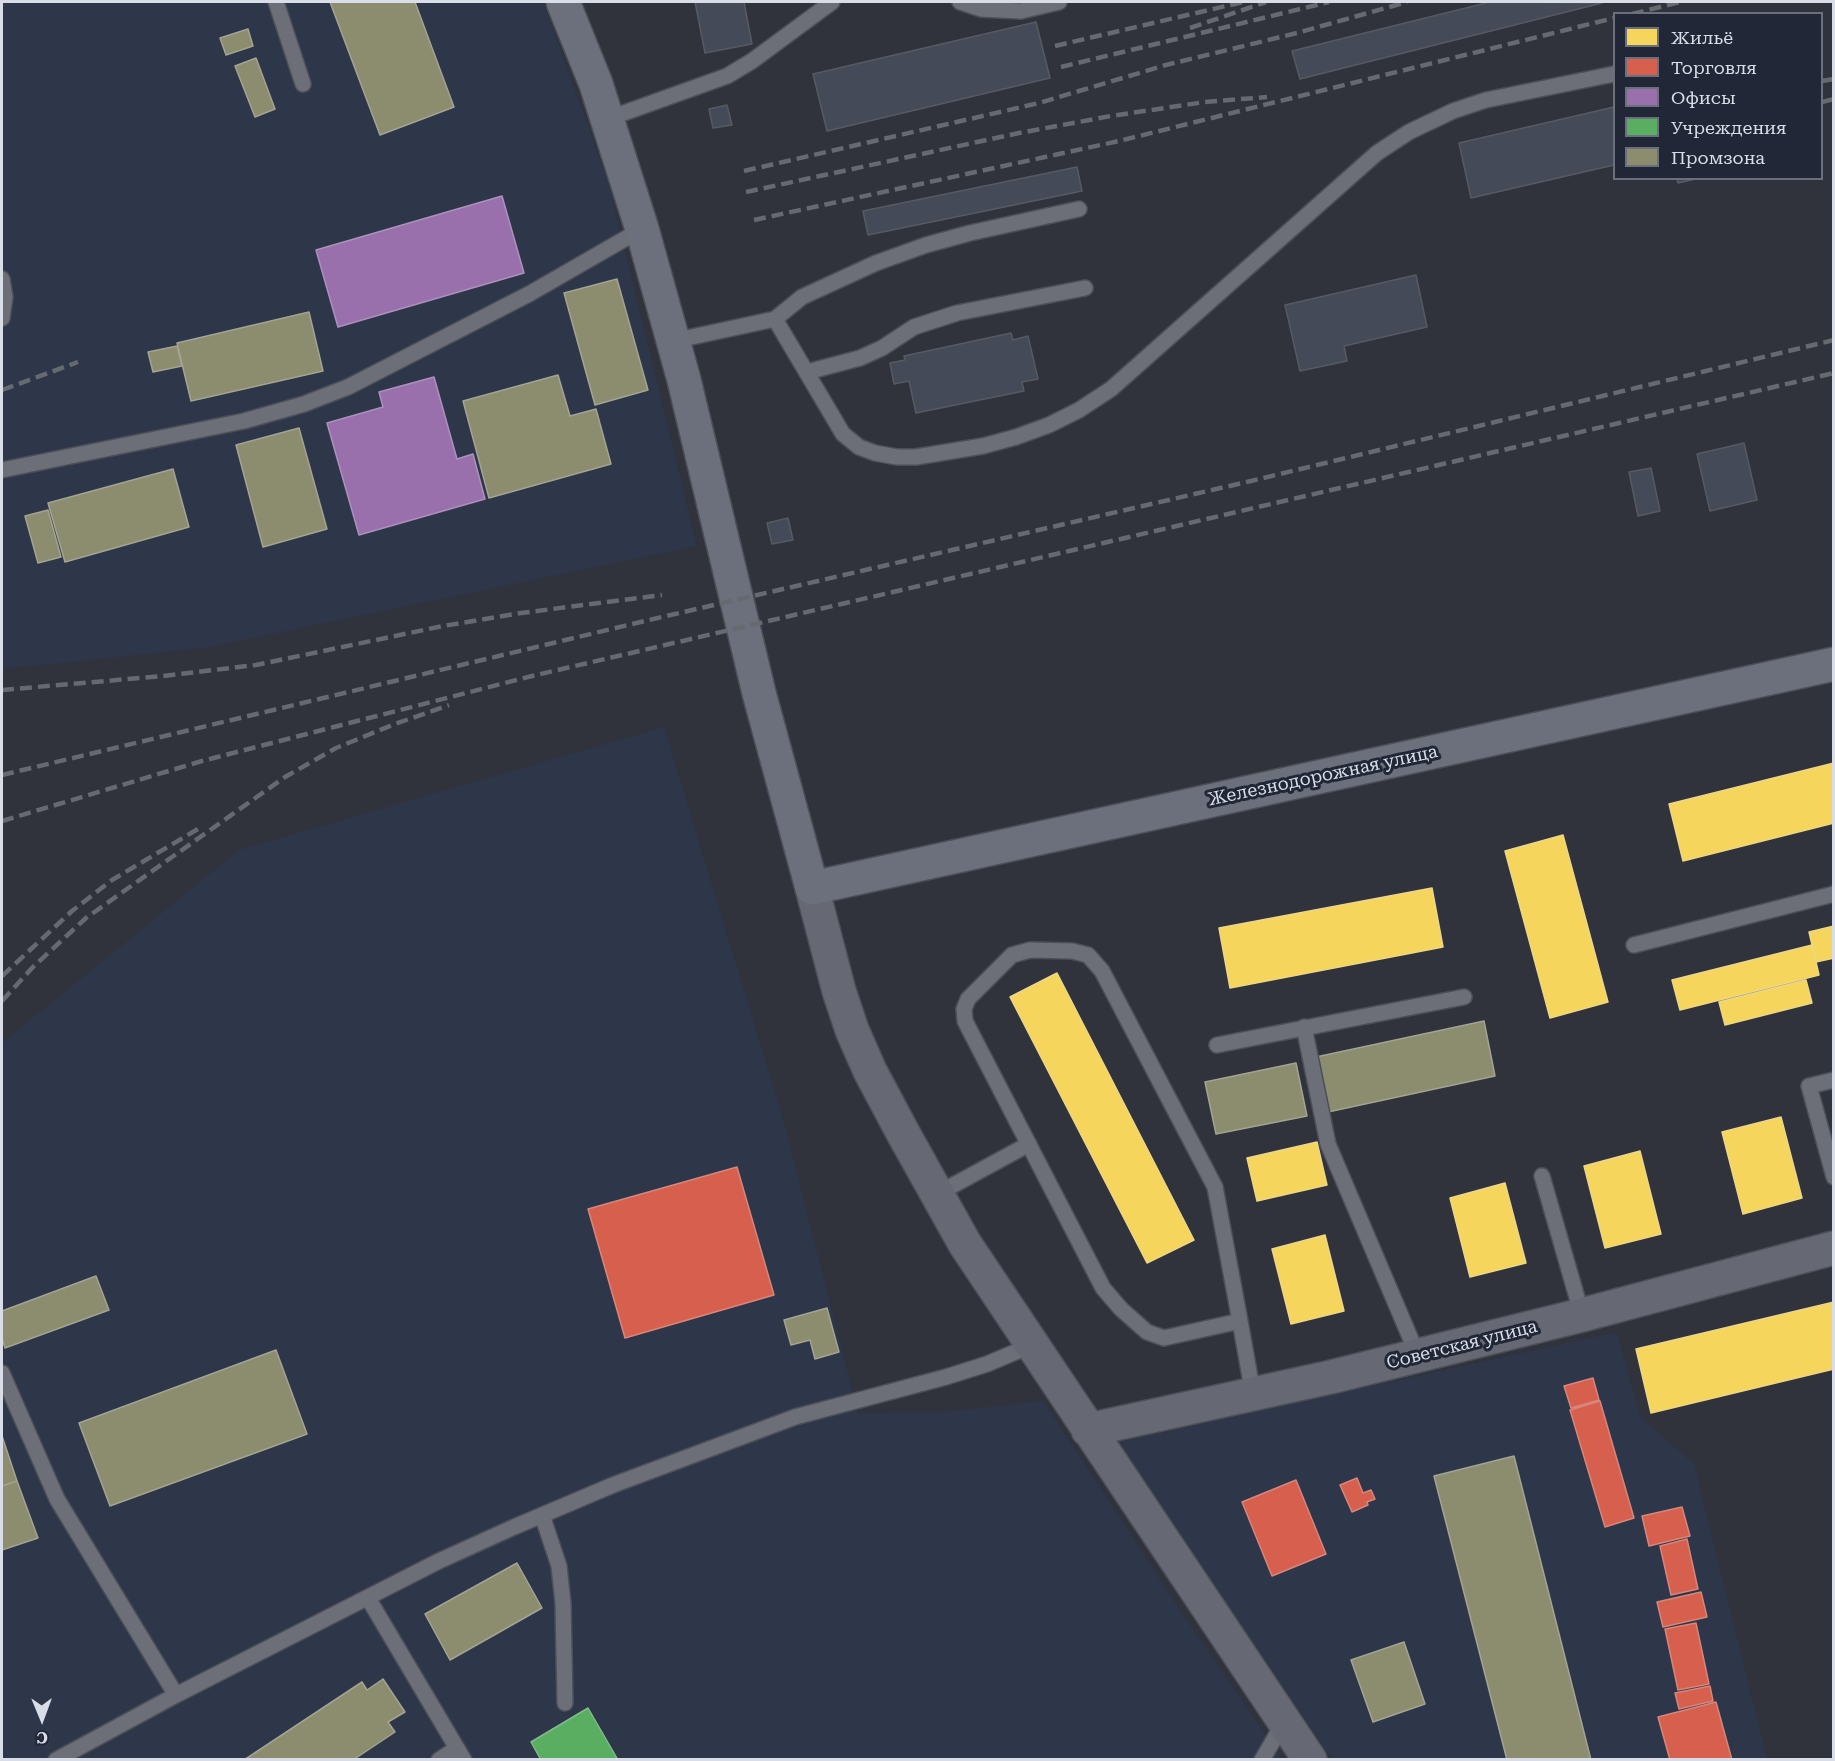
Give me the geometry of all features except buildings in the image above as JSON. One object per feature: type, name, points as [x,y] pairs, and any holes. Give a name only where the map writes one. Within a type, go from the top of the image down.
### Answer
[{"type":"main road","points":[[564,2],[596,84],[642,230],[673,341],[759,693],[839,991],[852,1030],[870,1071],[965,1244],[1310,1760]]},
{"type":"main road","name":"Железнодорожная улица","points":[[812,888],[1833,664]]},
{"type":"main road","name":"Советская улица","points":[[1089,1430],[1418,1356],[1833,1248]]},
{"type":"lane","points":[[276,2],[303,84]]},
{"type":"lane","points":[[607,119],[727,76],[752,61],[832,2]]},
{"type":"lane","points":[[960,2],[995,11],[1021,11],[1059,2]]},
{"type":"lane","points":[[776,319],[843,434],[859,447],[897,457],[948,453],[983,446],[1049,425],[1078,410],[1111,388],[1377,153],[1409,132],[1453,111],[1486,100],[1613,74]]},
{"type":"lane","points":[[673,341],[776,319],[802,297],[886,259],[959,236],[1079,209]]},
{"type":"lane","points":[[2,470],[244,422],[348,387],[529,294],[642,230]]},
{"type":"lane","points":[[2,279],[5,297],[2,318]]},
{"type":"lane","points":[[807,372],[860,358],[882,348],[914,327],[957,313],[1085,288]]},
{"type":"lane","points":[[1634,945],[1833,894]]},
{"type":"lane","points":[[1240,1322],[1164,1338],[1147,1332],[1121,1309],[1103,1288],[965,1021],[964,1009],[968,999],[1012,955],[1030,950],[1072,951],[1088,955],[1102,970],[1215,1187],[1240,1322],[1253,1394]]},
{"type":"lane","points":[[1217,1045],[1464,996]]},
{"type":"lane","points":[[1304,1027],[1328,1144],[1418,1356]]},
{"type":"lane","points":[[1833,1080],[1809,1086],[1833,1178]]},
{"type":"lane","points":[[937,1194],[1029,1144]]},
{"type":"lane","points":[[1542,1176],[1582,1315]]},
{"type":"lane","points":[[56,1760],[176,1695],[439,1561],[542,1515],[613,1485],[795,1417],[946,1377],[987,1364],[1032,1345]]},
{"type":"lane","points":[[2,1373],[57,1499],[176,1695]]},
{"type":"lane","points":[[542,1515],[559,1566],[563,1603],[565,1702]]},
{"type":"lane","points":[[368,1598],[460,1754],[439,1760]]},
{"type":"lane","points":[[1262,1760],[1284,1722]]},
{"type":"shaded area","points":[[2,2],[543,2],[608,182],[697,546],[204,648],[2,669]]},
{"type":"shaded area","points":[[664,727],[783,1119],[858,1413],[943,1412],[1043,1401],[1184,1616],[1282,1759],[2,1760],[2,1043],[239,850]]},
{"type":"shaded area","points":[[1617,1332],[1640,1417],[1694,1464],[1767,1759],[1332,1759],[1114,1443]]},
{"type":"railway","points":[[1055,46],[1243,2]]},
{"type":"railway","points":[[1190,28],[1266,2]]},
{"type":"railway","points":[[1061,67],[1329,2]]},
{"type":"railway","points":[[744,171],[1039,103],[1166,65],[1297,33],[1407,2]]},
{"type":"railway","points":[[1640,12],[1680,2]]},
{"type":"railway","points":[[754,220],[1119,141],[1613,18]]},
{"type":"railway","points":[[1823,81],[1834,79]]},
{"type":"railway","points":[[746,192],[1019,133],[1111,116],[1205,102],[1267,97]]},
{"type":"railway","points":[[1823,102],[1834,99]]},
{"type":"railway","points":[[2,775],[649,620],[1251,481],[1834,340]]},
{"type":"railway","points":[[2,390],[78,362]]},
{"type":"railway","points":[[2,821],[202,761],[532,676],[1834,373]]},
{"type":"railway","points":[[2,690],[163,676],[256,665],[443,626],[521,613],[662,595]]},
{"type":"railway","points":[[2,1001],[32,968],[86,918],[285,777],[336,748],[449,705]]},
{"type":"railway","points":[[2,976],[72,911],[112,880],[203,826]]}]
